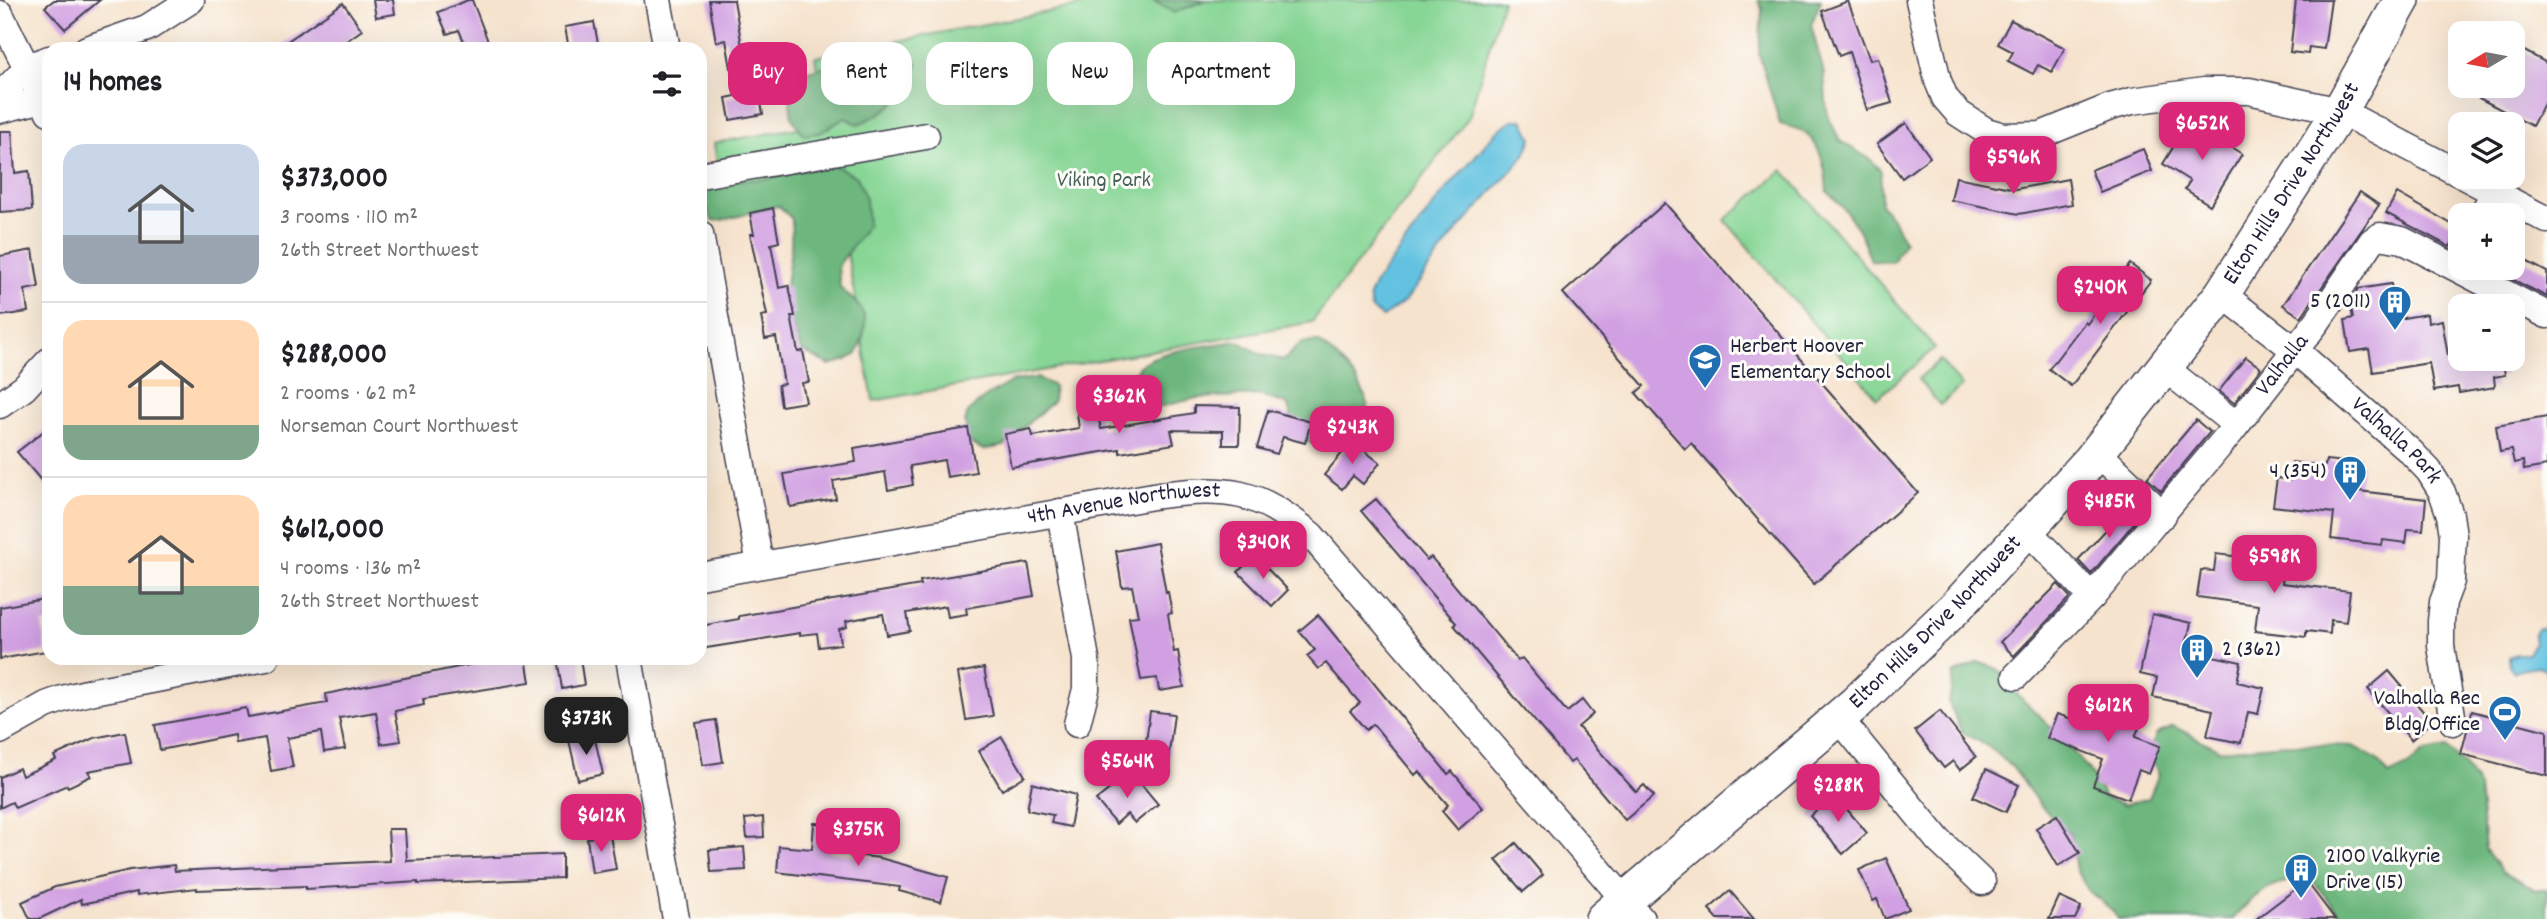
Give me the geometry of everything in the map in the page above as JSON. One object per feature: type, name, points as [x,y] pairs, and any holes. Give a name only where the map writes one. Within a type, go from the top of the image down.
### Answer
[{"type":"main road","name":"Elton Hills Drive Northwest","points":[[1623,912],[1839,718],[1955,608],[2097,452],[2222,294],[2340,111],[2402,0]]},
{"type":"street","points":[[106,42],[147,27],[191,0]]},
{"type":"street","points":[[658,0],[666,42]]},
{"type":"street","points":[[1919,0],[1937,81],[1945,98],[1971,123],[2003,136],[2041,135],[2132,101],[2204,91],[2249,91],[2340,111],[2448,168]]},
{"type":"street","points":[[0,14],[39,63],[42,81]]},
{"type":"street","points":[[0,96],[39,63]]},
{"type":"street","points":[[0,110],[42,106]]},
{"type":"street","points":[[707,174],[926,136]]},
{"type":"street","points":[[2489,189],[2547,220]]},
{"type":"street","points":[[2489,203],[2495,192]]},
{"type":"street","name":"Valhalla","points":[[2017,676],[2092,597],[2163,515],[2295,350],[2372,241],[2381,236],[2389,236],[2448,258]]},
{"type":"street","points":[[707,273],[760,565]]},
{"type":"street","name":"Valhalla","points":[[2488,280],[2547,315]]},
{"type":"street","name":"Valhalla Park","points":[[2222,294],[2295,350],[2411,452],[2429,471],[2442,492],[2450,515],[2453,558],[2451,581],[2443,603],[2441,646],[2454,722]]},
{"type":"street","points":[[2165,368],[2236,425]]},
{"type":"street","points":[[0,405],[42,374]]},
{"type":"street","points":[[2097,452],[2163,515]]},
{"type":"street","name":"4th Avenue Northwest","points":[[707,575],[1060,512],[1198,491],[1230,491],[1258,500],[1285,513],[1311,535],[1623,912]]},
{"type":"street","points":[[1060,512],[1086,659],[1086,689],[1077,724]]},
{"type":"street","points":[[2027,530],[2092,597]]},
{"type":"street","points":[[0,731],[38,709],[62,699],[229,665]]},
{"type":"street","points":[[630,665],[676,919]]},
{"type":"street","points":[[1839,718],[1938,840],[1982,882]]},
{"type":"green space","name":"Viking Park","points":[[1110,0],[1503,0],[1469,117],[1312,322],[873,401],[834,179],[722,197],[714,143],[826,123],[823,105],[912,105],[912,42],[893,42]]},
{"type":"green space","points":[[1152,0],[1206,0],[1174,13]]},
{"type":"green space","points":[[1758,0],[1821,0],[1811,25],[1824,74],[1827,114],[1840,141],[1870,159],[1881,171],[1881,205],[1894,220],[1904,242],[1893,262],[1871,261],[1854,223],[1827,191],[1824,166],[1814,142],[1802,131],[1780,124],[1759,54],[1762,9]]},
{"type":"green space","points":[[912,54],[918,65],[912,76]]},
{"type":"green space","name":"Viking Park","points":[[821,56],[821,93],[815,57]]},
{"type":"green space","points":[[821,68],[821,105],[892,105],[858,124],[845,118],[820,133],[804,135],[792,118],[790,105],[807,105],[807,71]]},
{"type":"green space","points":[[836,166],[857,177],[866,199],[868,225],[838,266],[840,288],[862,311],[864,332],[857,354],[829,365],[801,350],[793,326],[786,285],[792,219],[779,206],[712,221],[707,207],[707,190],[726,181],[768,179],[797,171]]},
{"type":"green space","points":[[1783,170],[1935,348],[1877,398],[1725,220]]},
{"type":"green space","points":[[1238,341],[1262,355],[1284,360],[1301,343],[1319,342],[1345,366],[1360,386],[1368,407],[1368,419],[1344,422],[1331,427],[1315,444],[1298,441],[1287,404],[1260,395],[1197,398],[1159,407],[1135,401],[1132,381],[1137,369],[1144,363],[1184,349]]},
{"type":"green space","points":[[1940,360],[1962,386],[1940,405],[1918,379]]},
{"type":"green space","points":[[1037,378],[1054,386],[1053,401],[1003,446],[983,450],[970,443],[965,423],[968,412],[984,398],[1012,381]]},
{"type":"green space","points":[[1978,662],[1998,669],[2017,694],[2056,732],[2089,770],[2104,797],[2124,805],[2149,798],[2159,774],[2148,753],[2157,734],[2173,726],[2220,750],[2285,744],[2353,746],[2376,759],[2389,775],[2408,766],[2425,752],[2447,748],[2464,765],[2479,787],[2485,849],[2503,873],[2536,890],[2547,890],[2547,919],[2344,919],[2311,879],[2276,884],[2267,888],[2233,919],[2118,919],[2112,910],[2090,892],[2076,871],[2071,835],[2040,805],[2013,768],[1992,749],[1961,731],[1949,703],[1954,674]]},
{"type":"water","points":[[1512,120],[1523,120],[1532,138],[1525,155],[1452,237],[1406,300],[1383,317],[1371,309],[1369,296],[1376,281],[1441,196],[1496,132]]},
{"type":"water","points":[[2547,628],[2547,671],[2535,666],[2514,672],[2509,665],[2509,657],[2528,654],[2537,629]]},
{"type":"building","points":[[54,0],[100,0],[65,29],[45,7]]},
{"type":"building","points":[[373,0],[393,0],[395,14],[376,17]]},
{"type":"building","points":[[472,0],[488,42],[464,42],[459,30],[447,34],[438,12]]},
{"type":"building","points":[[709,0],[734,0],[741,42],[728,42],[728,51],[726,40],[716,42]]},
{"type":"building","points":[[2296,0],[2331,0],[2324,49],[2309,47],[2308,54],[2290,52]]},
{"type":"building","points":[[1848,1],[1870,60],[1878,58],[1892,103],[1867,110],[1849,52],[1839,56],[1822,11]]},
{"type":"building","points":[[343,3],[362,30],[345,42],[286,42]]},
{"type":"building","points":[[2011,20],[2065,48],[2052,72],[2038,65],[2033,74],[2008,61],[2013,52],[1998,44]]},
{"type":"building","points":[[594,22],[598,42],[568,42],[565,27]]},
{"type":"building","points":[[2525,51],[2547,63],[2547,98],[2532,126],[2525,122],[2525,112],[2506,112],[2479,98],[2525,98]]},
{"type":"building","points":[[726,98],[728,105],[761,105],[763,114],[730,120]]},
{"type":"building","points":[[2189,121],[2242,154],[2210,205],[2185,189],[2190,181],[2163,164]]},
{"type":"building","points":[[1906,123],[1930,157],[1902,178],[1877,144]]},
{"type":"building","points":[[0,131],[12,131],[15,173],[29,171],[32,210],[0,212]]},
{"type":"building","points":[[2143,149],[2152,171],[2100,192],[2091,170]]},
{"type":"building","points":[[1956,177],[2016,189],[2068,179],[2072,204],[2019,214],[1951,200]]},
{"type":"building","points":[[2360,192],[2379,205],[2301,317],[2283,305]]},
{"type":"building","points":[[2397,193],[2448,222],[2448,246],[2386,213]]},
{"type":"building","points":[[1665,203],[1918,493],[1814,584],[1691,443],[1685,449],[1636,393],[1644,386],[1563,293]]},
{"type":"building","points":[[773,208],[779,242],[771,244],[779,288],[789,286],[798,352],[803,351],[809,382],[802,383],[806,402],[781,406],[778,385],[784,384],[776,337],[765,339],[761,316],[767,315],[750,234],[754,234],[750,213]]},
{"type":"building","points":[[33,250],[39,287],[25,290],[28,312],[0,316],[0,256]]},
{"type":"building","points":[[2525,260],[2547,272],[2547,297],[2514,280],[2525,280]]},
{"type":"building","points":[[2130,264],[2151,280],[2071,386],[2049,369],[2085,322],[2087,324]]},
{"type":"building","name":"5 (2011)","points":[[2391,284],[2397,319],[2427,314],[2428,323],[2442,320],[2448,371],[2504,371],[2505,375],[2494,377],[2495,387],[2459,393],[2458,387],[2434,391],[2429,363],[2373,372],[2369,349],[2350,352],[2345,320],[2353,318],[2351,307],[2358,306],[2358,289]]},
{"type":"building","points":[[2246,357],[2261,368],[2234,403],[2219,391]]},
{"type":"building","points":[[1194,406],[1240,407],[1239,445],[1223,445],[1223,431],[1171,430],[1174,444],[1120,453],[1120,449],[1011,467],[1005,434],[1031,429],[1033,436],[1079,428],[1077,414],[1097,410],[1101,429],[1194,413]]},
{"type":"building","points":[[1268,410],[1311,422],[1305,443],[1283,437],[1277,454],[1257,448]]},
{"type":"building","points":[[2547,417],[2547,466],[2524,470],[2523,461],[2514,463],[2511,450],[2500,452],[2496,426]]},
{"type":"building","points":[[2196,420],[2210,432],[2161,491],[2147,478]]},
{"type":"building","points":[[968,428],[976,472],[947,477],[944,460],[910,466],[913,485],[888,490],[885,472],[833,481],[836,499],[790,507],[784,474],[856,462],[854,448]]},
{"type":"building","points":[[42,432],[42,482],[17,452]]},
{"type":"building","points":[[1352,441],[1380,463],[1363,484],[1353,476],[1342,489],[1324,475]]},
{"type":"building","name":"4 (354)","points":[[2326,460],[2362,464],[2359,491],[2426,499],[2423,530],[2408,529],[2406,543],[2383,540],[2382,545],[2331,539],[2334,513],[2273,506],[2277,478],[2290,480],[2292,462],[2325,466]]},
{"type":"building","points":[[1376,499],[1427,560],[1431,557],[1518,661],[1522,658],[1567,712],[1582,700],[1593,714],[1578,727],[1636,792],[1644,785],[1654,796],[1625,820],[1574,760],[1570,763],[1361,511]]},
{"type":"building","points":[[2129,505],[2140,516],[2091,574],[2078,560]]},
{"type":"building","points":[[1157,543],[1172,613],[1168,614],[1174,652],[1178,651],[1184,687],[1159,691],[1157,678],[1141,680],[1129,617],[1138,616],[1132,586],[1122,587],[1116,551]]},
{"type":"building","points":[[2250,552],[2285,556],[2282,583],[2350,591],[2346,622],[2331,620],[2330,634],[2306,631],[2306,637],[2255,631],[2258,605],[2197,597],[2201,570],[2214,571],[2216,554],[2249,558]]},
{"type":"building","points":[[1254,555],[1288,590],[1272,606],[1238,572]]},
{"type":"building","points":[[1028,563],[1034,596],[966,608],[967,614],[948,617],[946,606],[907,613],[910,631],[887,635],[883,614],[846,621],[847,627],[839,629],[841,644],[819,647],[817,633],[800,633],[707,648],[707,625],[739,619],[739,616],[921,585],[920,581]]},
{"type":"building","points":[[2058,584],[2070,597],[2014,656],[2000,642]]},
{"type":"building","points":[[42,599],[42,652],[0,659],[0,607]]},
{"type":"building","name":"2 (362)","points":[[2152,614],[2191,623],[2185,650],[2241,662],[2237,682],[2264,688],[2258,714],[2248,712],[2241,743],[2207,736],[2213,710],[2153,697],[2157,678],[2140,674]]},
{"type":"building","points":[[1318,615],[1448,774],[1452,771],[1483,808],[1458,830],[1442,811],[1448,805],[1419,771],[1415,775],[1373,724],[1366,730],[1350,711],[1360,703],[1326,663],[1318,669],[1307,656],[1315,650],[1299,631]]},
{"type":"building","points":[[469,665],[527,665],[530,682],[423,699],[424,705],[395,711],[401,741],[381,744],[376,712],[339,718],[345,749],[324,752],[321,732],[287,738],[293,767],[271,771],[265,738],[235,743],[234,735],[160,750],[155,725],[246,708],[248,717],[327,703],[326,694]]},
{"type":"building","points":[[558,665],[581,665],[584,685],[562,689]]},
{"type":"building","points":[[984,668],[993,716],[966,720],[958,673]]},
{"type":"building","points":[[2389,671],[2432,722],[2411,740],[2368,689]]},
{"type":"building","points":[[2079,701],[2105,711],[2108,702],[2144,716],[2135,737],[2160,746],[2149,774],[2139,770],[2128,799],[2093,786],[2103,759],[2047,738],[2057,714],[2072,719]]},
{"type":"building","points":[[1150,711],[1174,714],[1168,761],[1144,758]]},
{"type":"building","points":[[1940,711],[1976,757],[1960,770],[1953,761],[1944,768],[1915,731]]},
{"type":"building","name":"Valhalla Rec Bldg/Office","points":[[2472,711],[2547,731],[2547,776],[2461,754]]},
{"type":"building","points":[[716,720],[723,762],[703,765],[696,723]]},
{"type":"building","points":[[125,732],[131,763],[88,771],[91,776],[68,787],[67,785],[15,808],[12,802],[0,808],[0,777],[19,768],[22,776],[56,760],[54,756],[94,738]]},
{"type":"building","points":[[594,735],[603,774],[578,780],[569,740]]},
{"type":"building","points":[[1002,737],[1025,776],[1002,790],[979,751]]},
{"type":"building","points":[[1986,769],[2019,785],[2006,812],[1973,797]]},
{"type":"building","points":[[1131,772],[1158,804],[1135,823],[1127,814],[1116,824],[1096,800]]},
{"type":"building","points":[[1032,783],[1076,795],[1070,827],[1051,823],[1053,815],[1027,810]]},
{"type":"building","points":[[1834,794],[1867,833],[1843,854],[1810,816]]},
{"type":"building","points":[[2057,815],[2080,853],[2058,866],[2036,828]]},
{"type":"building","points":[[763,817],[764,837],[747,838],[745,819]]},
{"type":"building","points":[[814,823],[832,824],[829,852],[880,858],[948,877],[941,902],[899,891],[900,887],[777,872],[779,846],[812,849]]},
{"type":"building","points":[[388,829],[405,829],[407,861],[562,854],[562,878],[418,882],[306,889],[306,886],[197,888],[137,895],[137,892],[82,904],[81,899],[39,919],[30,919],[22,902],[55,887],[130,870],[174,865],[175,871],[390,861]]},
{"type":"building","points":[[610,835],[616,869],[592,873],[587,838]]},
{"type":"building","points":[[1516,843],[1543,875],[1523,892],[1496,860]]},
{"type":"building","points":[[744,847],[746,870],[711,872],[709,850]]},
{"type":"building","points":[[1886,858],[1909,909],[1885,919],[1877,899],[1873,901],[1859,870]]},
{"type":"building","name":"2100 Valkyrie Drive (15)","points":[[2306,881],[2335,919],[2256,919]]},
{"type":"building","points":[[1730,891],[1754,919],[1718,919],[1709,909]]},
{"type":"building","points":[[2059,897],[2081,907],[2075,919],[2049,919]]},
{"type":"place","name":"5 (2011)","points":[[2395,332]]},
{"type":"place","name":"Herbert Hoover Elementary School","points":[[1705,390]]},
{"type":"place","name":"4 (354)","points":[[2350,502]]},
{"type":"place","name":"2 (362)","points":[[2197,680]]},
{"type":"place","name":"Valhalla Rec Bldg/Office","points":[[2505,742]]},
{"type":"place","name":"2100 Valkyrie Drive (15)","points":[[2301,900]]}]
